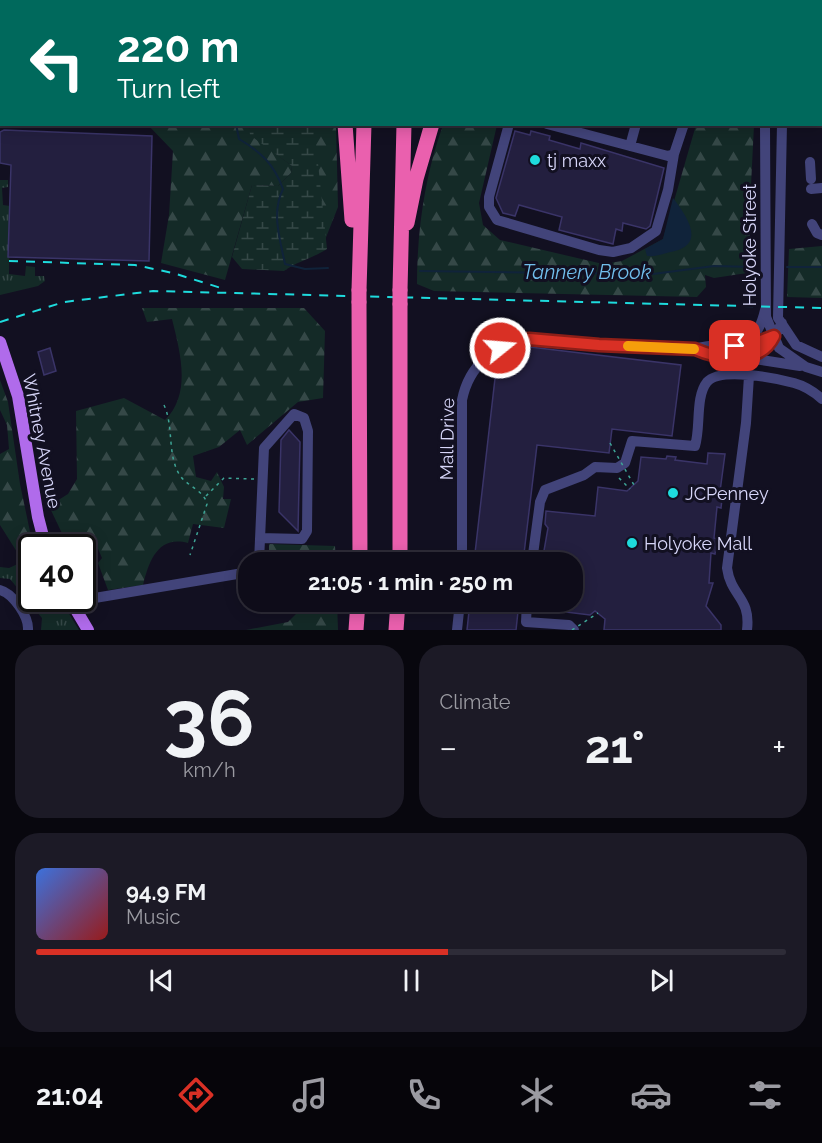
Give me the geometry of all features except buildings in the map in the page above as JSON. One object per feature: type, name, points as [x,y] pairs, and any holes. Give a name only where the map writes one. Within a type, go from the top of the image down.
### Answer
[{"type":"highway","points":[[345,126],[359,292]]},
{"type":"highway","points":[[360,552],[359,292],[364,126]]},
{"type":"highway","points":[[400,552],[400,274],[404,126]]},
{"type":"highway","points":[[400,274],[416,179],[431,126]]},
{"type":"highway","points":[[356,630],[357,612]]},
{"type":"highway","points":[[396,630],[397,612]]},
{"type":"main road","name":"Whitney Avenue","points":[[0,342],[3,359],[18,396],[43,534]]},
{"type":"main road","points":[[77,612],[88,630]]},
{"type":"street","points":[[120,0],[130,0]]},
{"type":"street","points":[[508,126],[489,197],[492,214],[496,220],[599,250],[623,251],[642,242],[656,231],[670,181],[674,154],[683,126]]},
{"type":"street","points":[[555,126],[668,156],[674,154]]},
{"type":"street","points":[[630,146],[635,126]]},
{"type":"street","name":"Holyoke Street","points":[[765,126],[765,310],[774,336],[783,351],[807,367],[822,372]]},
{"type":"street","name":"Holyoke Street","points":[[782,126],[777,309],[790,338],[801,349],[822,357]]},
{"type":"street","points":[[810,162],[817,187]]},
{"type":"street","points":[[812,224],[819,238]]},
{"type":"street","points":[[735,346],[755,335],[765,310]]},
{"type":"street","name":"Mall Drive","points":[[462,552],[462,400],[471,375],[481,361],[500,348],[529,339],[695,349],[709,355],[741,357],[764,350],[782,323]]},
{"type":"street","points":[[774,336],[790,338]]},
{"type":"street","name":"Mall Drive","points":[[695,349],[710,344],[748,346],[774,336]]},
{"type":"street","points":[[741,357],[807,367]]},
{"type":"street","points":[[534,552],[540,502],[545,490],[584,475],[595,467],[617,468],[625,463],[632,441],[695,446],[702,392],[708,382],[723,375],[749,376],[794,383],[811,389],[822,399]]},
{"type":"street","points":[[747,630],[748,607],[729,580],[727,568],[746,423],[749,376]]},
{"type":"street","points":[[259,552],[260,538],[264,448],[294,414],[304,418],[308,430],[307,531],[302,538],[260,538]]},
{"type":"street","points":[[96,596],[238,574]]},
{"type":"street","points":[[0,590],[6,592],[26,618],[28,630]]},
{"type":"street","points":[[457,630],[459,612]]},
{"type":"street","points":[[526,612],[526,622],[569,625],[573,630]]},
{"type":"path","points":[[165,405],[174,463],[180,476],[206,497],[207,504],[190,555]]},
{"type":"path","points":[[610,443],[634,485]]},
{"type":"path","points":[[615,476],[624,480],[630,489]]},
{"type":"path","points":[[206,497],[224,478],[256,479]]},
{"type":"path","points":[[573,630],[598,613]]},
{"type":"green space","points":[[149,126],[249,126],[251,135],[292,166],[291,173],[278,186],[252,185],[225,280],[161,263],[169,215],[173,151]]},
{"type":"green space","points":[[249,126],[314,126],[327,249],[284,271],[242,269],[232,257],[252,185],[278,186],[291,173],[292,166],[250,135]]},
{"type":"green space","points":[[313,126],[336,126],[338,207],[325,240]]},
{"type":"green space","points":[[443,126],[497,126],[479,203],[483,225],[500,240],[603,264],[622,261],[663,239],[696,126],[754,126],[749,226],[751,250],[747,273],[714,278],[705,275],[706,287],[697,297],[434,291],[417,284],[423,203]]},
{"type":"green space","points":[[0,180],[8,180],[8,187],[2,188],[3,205],[10,206],[9,274],[25,276],[26,266],[35,267],[35,276],[44,276],[45,281],[38,286],[0,295]]},
{"type":"green space","points":[[822,246],[822,298],[787,297],[789,249]]},
{"type":"green space","points":[[142,308],[304,308],[325,331],[323,398],[298,402],[247,445],[240,430],[219,447],[193,456],[196,477],[211,481],[217,472],[224,487],[223,499],[231,499],[224,528],[193,524],[188,543],[169,543],[156,552],[148,567],[143,585],[108,590],[98,563],[102,558],[96,544],[96,534],[62,534],[49,506],[68,494],[77,479],[76,411],[124,398],[165,420],[173,409],[179,397],[182,372],[172,319],[147,322]]},
{"type":"green space","points":[[0,380],[8,402],[20,484],[30,534],[18,534],[17,552],[0,525],[0,454],[9,449],[7,425],[0,410]]},
{"type":"green space","points":[[269,544],[335,546],[335,552],[269,552]]},
{"type":"green space","points":[[18,564],[18,589],[10,579],[0,578],[0,567],[9,568]]},
{"type":"green space","points":[[37,612],[68,612],[79,630],[41,630],[42,618]]},
{"type":"green space","points":[[296,612],[337,612],[338,630],[246,630],[288,622]]},
{"type":"water","points":[[673,198],[688,220],[690,242],[675,251],[647,256],[645,249],[663,239]]},
{"type":"waterway","name":"Tannery Brook","points":[[236,126],[239,139],[266,160],[283,189],[279,198],[277,217],[285,264],[305,269],[328,268]]},
{"type":"waterway","name":"Tannery Brook","points":[[420,271],[653,274],[714,266],[753,267]]},
{"type":"waterway","name":"Tannery Brook","points":[[787,267],[822,267]]},
{"type":"railway","points":[[9,261],[135,265],[173,273],[221,288]]},
{"type":"railway","points":[[0,322],[64,302],[153,291],[822,308]]},
{"type":"slow traffic","points":[[628,346],[694,349]]},
{"type":"place","name":"tj maxx","points":[[535,160]]},
{"type":"place","name":"JCPenney","points":[[673,493]]},
{"type":"place","name":"Holyoke Mall","points":[[632,543]]},
{"type":"route","points":[[500,348],[519,340],[529,339],[695,349],[709,355],[741,357],[764,350],[774,336],[756,344],[735,346]]}]
